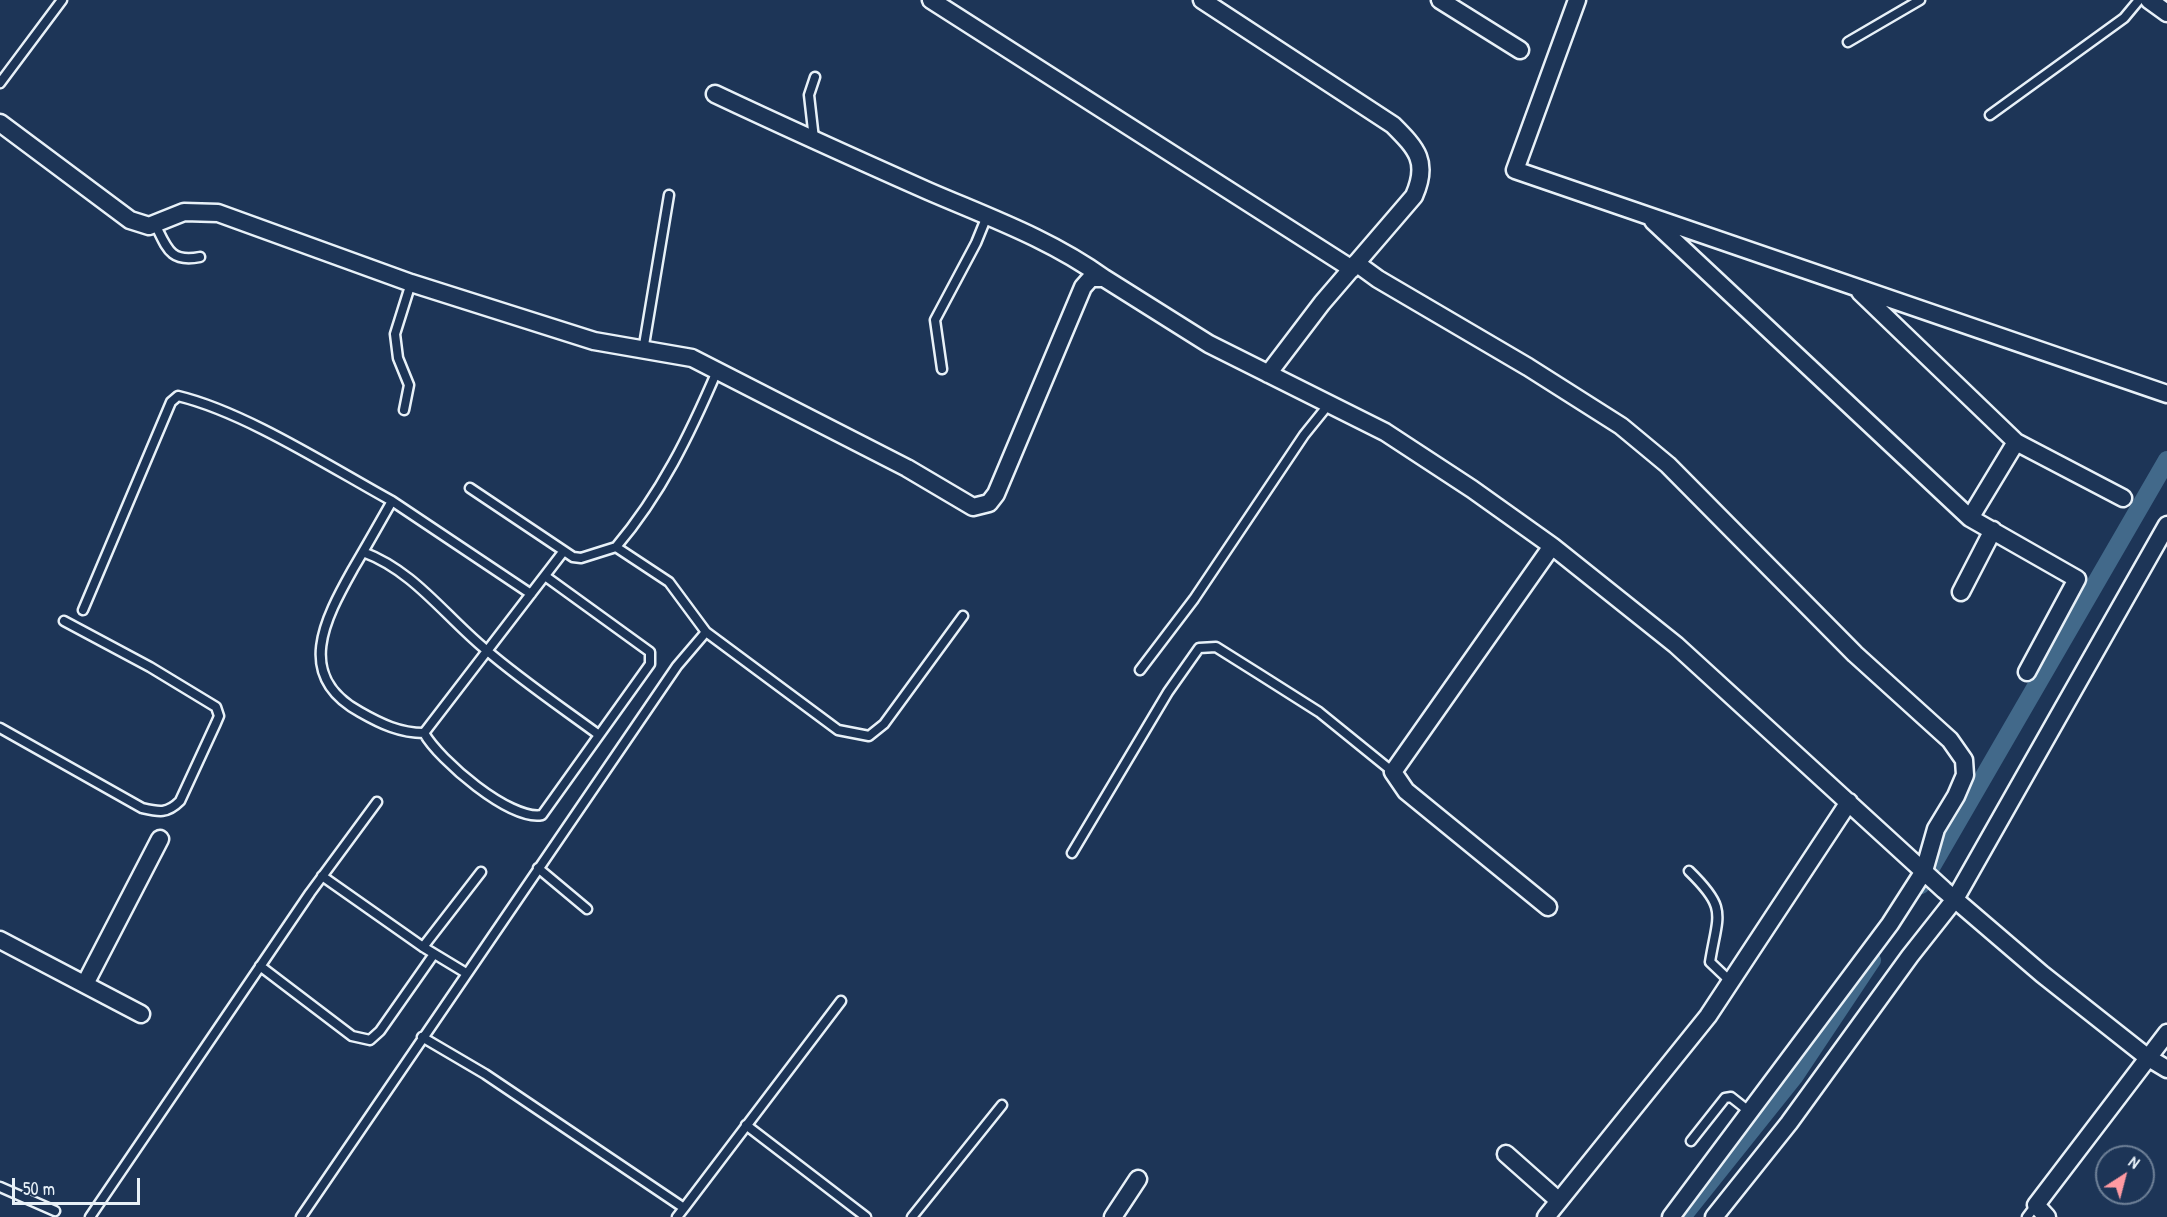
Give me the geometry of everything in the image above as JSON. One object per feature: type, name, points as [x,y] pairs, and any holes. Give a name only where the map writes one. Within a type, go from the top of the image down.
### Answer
[{"type":"street","points":[[931,0],[1354,266],[1528,367],[1620,426],[1668,465],[1855,654],[1950,740],[1964,760],[1965,775],[1956,796],[1936,829],[1925,872],[1890,924],[1671,1217]]},
{"type":"street","points":[[1202,0],[1393,125],[1409,141],[1420,162],[1422,179],[1414,196],[1296,335],[1268,374]]},
{"type":"street","points":[[1440,0],[1520,51]]},
{"type":"street","points":[[1577,0],[1515,170],[2167,394]]},
{"type":"street","points":[[2141,1],[2167,13]]},
{"type":"street","points":[[715,94],[814,141],[1020,229],[1079,260],[1209,344],[1385,432],[1472,489],[1552,546],[1677,645],[1950,895],[2042,974],[2146,1057],[2167,1069]]},
{"type":"street","points":[[0,123],[130,220],[149,226],[184,212],[218,213],[411,283],[583,338],[642,351],[692,358],[907,468],[973,507],[988,503],[996,494],[1011,464],[1083,287],[1091,278],[1104,278]]},
{"type":"street","points":[[1648,216],[1970,518],[2077,579],[2027,672]]},
{"type":"street","points":[[1855,287],[2016,442],[2123,498]]},
{"type":"street","points":[[1970,518],[2016,442]]},
{"type":"street","points":[[1714,1217],[1790,1123],[1910,956],[1950,895],[2167,525]]},
{"type":"street","points":[[1961,592],[1993,530]]},
{"type":"street","points":[[1548,908],[1406,791],[1393,772],[1552,546]]},
{"type":"street","points":[[1546,1217],[1652,1087],[1731,982],[1849,802]]},
{"type":"street","points":[[85,984],[160,839]]},
{"type":"street","points":[[0,940],[141,1014]]},
{"type":"street","points":[[2037,1213],[2146,1057],[2167,1033]]},
{"type":"street","points":[[1506,1154],[1559,1201]]},
{"type":"street","points":[[1113,1217],[1138,1179]]},
{"type":"lane","points":[[0,83],[62,0]]},
{"type":"lane","points":[[1848,42],[1920,0]]},
{"type":"lane","points":[[1990,115],[2124,18],[2141,1]]},
{"type":"lane","points":[[814,141],[810,95],[815,77]]},
{"type":"lane","points":[[642,351],[669,195]]},
{"type":"lane","points":[[942,369],[935,320],[976,243],[987,216]]},
{"type":"lane","points":[[154,224],[174,256],[183,261],[200,257]]},
{"type":"lane","points":[[404,410],[409,385],[398,358],[395,334],[411,283]]},
{"type":"lane","points":[[470,488],[563,552],[581,558],[616,547],[631,529],[686,442],[717,371]]},
{"type":"lane","points":[[83,610],[171,402],[178,396],[196,400],[259,429],[392,501],[531,594]]},
{"type":"lane","points":[[1140,670],[1194,599],[1304,435],[1329,404]]},
{"type":"lane","points":[[392,501],[328,613],[320,639],[322,671],[342,702],[381,724],[408,734],[424,734]]},
{"type":"lane","points":[[616,547],[669,582],[706,632],[838,730],[869,736],[884,724],[963,616]]},
{"type":"lane","points":[[363,552],[392,565],[421,586],[457,625],[487,651],[599,735]]},
{"type":"lane","points":[[424,734],[563,552]]},
{"type":"lane","points":[[424,734],[433,748],[489,796],[533,816],[542,815],[650,664],[652,657],[650,652],[545,576]]},
{"type":"lane","points":[[0,728],[142,808],[161,813],[171,810],[180,801],[219,716],[216,707],[150,667],[64,621]]},
{"type":"lane","points":[[301,1217],[677,666],[706,632]]},
{"type":"lane","points":[[1072,853],[1168,692],[1199,648],[1216,647],[1319,712],[1393,772]]},
{"type":"lane","points":[[90,1217],[322,876],[377,802]]},
{"type":"lane","points":[[538,868],[587,909]]},
{"type":"lane","points":[[1689,871],[1709,890],[1718,909],[1719,926],[1710,962],[1731,982]]},
{"type":"lane","points":[[423,947],[481,872]]},
{"type":"lane","points":[[322,876],[423,947],[466,973]]},
{"type":"lane","points":[[260,966],[341,1027],[359,1039],[370,1040],[380,1031],[434,954]]},
{"type":"lane","points":[[677,1217],[841,1001]]},
{"type":"lane","points":[[422,1037],[485,1074],[684,1208]]},
{"type":"lane","points":[[1691,1141],[1725,1098],[1731,1097],[1750,1112]]},
{"type":"lane","points":[[912,1217],[1002,1105]]},
{"type":"lane","points":[[746,1125],[866,1217]]},
{"type":"lane","points":[[0,1187],[55,1211]]},
{"type":"waterway","points":[[1921,885],[2167,460]]},
{"type":"waterway","points":[[1682,1217],[1794,1077],[1872,960]]}]
